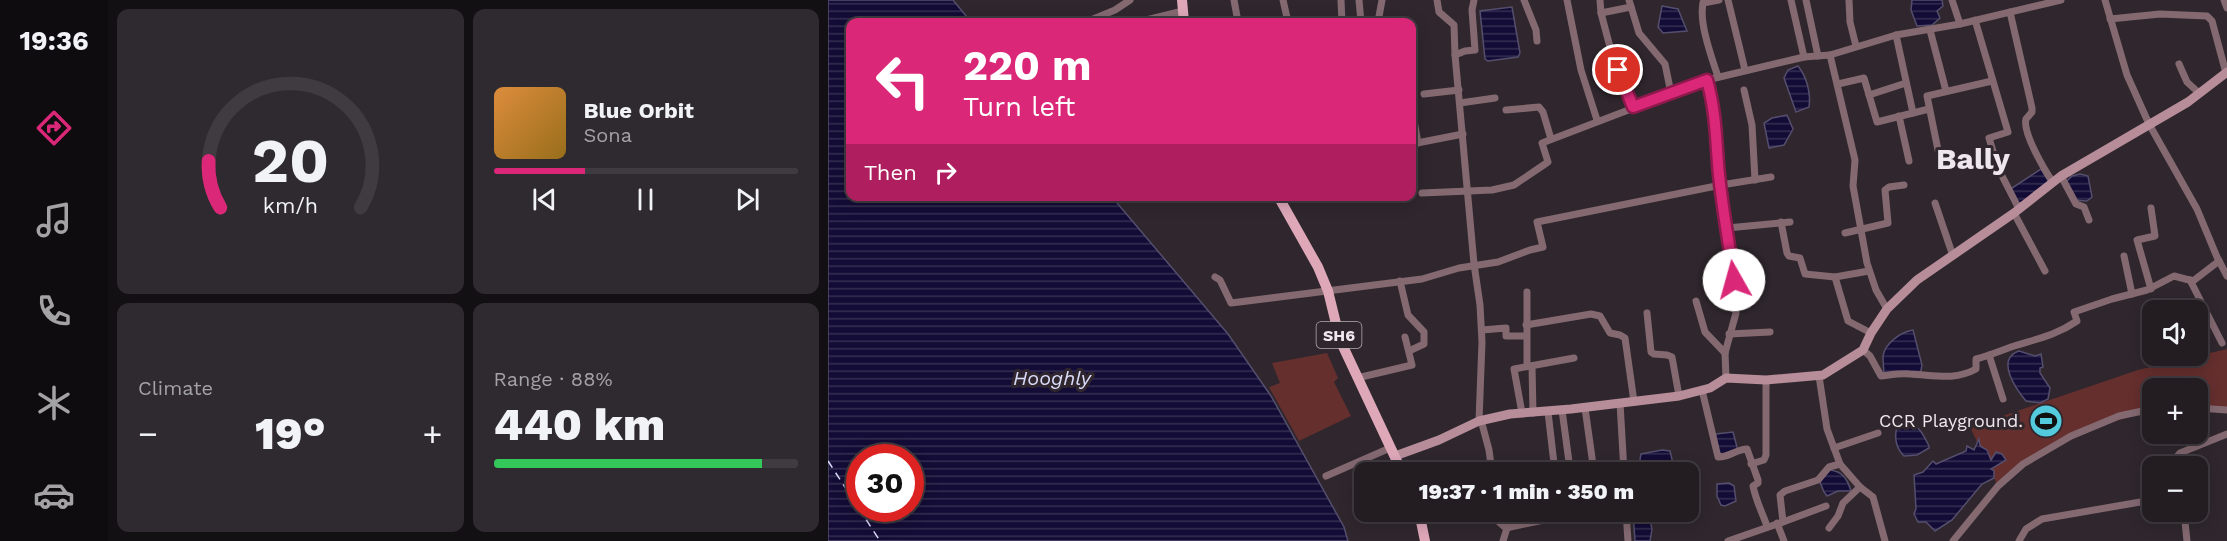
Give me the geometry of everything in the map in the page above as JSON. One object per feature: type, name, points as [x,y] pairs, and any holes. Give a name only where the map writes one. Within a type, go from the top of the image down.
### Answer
[{"type":"main road","name":"SH6","points":[[1281,201],[1306,244],[1328,291],[1340,340],[1397,462]]},
{"type":"main road","points":[[1421,522],[1425,541]]},
{"type":"street","points":[[1096,18],[1115,10],[1130,0]]},
{"type":"street","points":[[1234,0],[1237,18]]},
{"type":"street","points":[[1284,0],[1287,18]]},
{"type":"street","points":[[1341,0],[1342,18]]},
{"type":"street","points":[[1359,0],[1361,18]]},
{"type":"street","points":[[1379,18],[1382,0]]},
{"type":"street","points":[[1437,0],[1439,12],[1454,25],[1467,191],[1482,330],[1480,421],[1491,462]]},
{"type":"street","points":[[1455,55],[1475,50],[1472,23],[1474,0]]},
{"type":"street","points":[[1524,0],[1536,30],[1537,41]]},
{"type":"street","points":[[1567,0],[1581,70],[1597,120]]},
{"type":"street","points":[[1600,0],[1610,47],[1633,107]]},
{"type":"street","points":[[1718,77],[1707,38],[1704,2],[1719,0]]},
{"type":"street","points":[[1728,0],[1745,70]]},
{"type":"street","points":[[1791,0],[1804,57]]},
{"type":"street","points":[[1806,0],[1818,56]]},
{"type":"street","points":[[1849,0],[1850,22],[1856,46]]},
{"type":"street","points":[[1952,0],[1960,24]]},
{"type":"street","points":[[1422,194],[1492,190],[1514,185],[1548,162],[1542,143],[1597,120],[1707,80],[1804,57],[1830,55],[1896,35],[1960,24],[2043,2],[2061,0]]},
{"type":"street","points":[[2105,0],[2127,75],[2149,124],[2197,209],[2227,276]]},
{"type":"street","points":[[2224,0],[2227,8]]},
{"type":"street","points":[[1601,13],[1630,3],[1639,33],[1665,64],[1671,93]]},
{"type":"street","points":[[1148,18],[1182,5]]},
{"type":"street","points":[[2010,12],[2032,108],[2026,124],[2037,156],[2076,204],[2084,207],[2089,220]]},
{"type":"street","points":[[1326,476],[1392,452],[1439,440],[1480,421],[1522,413],[1585,408],[1679,396],[1710,388],[1726,378],[1766,380],[1819,376],[1833,370],[1863,350],[1887,309],[1917,280],[2017,211],[2057,179],[2199,93],[2227,73],[2212,21],[2207,16],[2160,14],[2110,19]]},
{"type":"street","points":[[1975,20],[2008,132],[1989,138],[1998,168],[2045,271]]},
{"type":"street","points":[[1930,30],[1946,92]]},
{"type":"street","points":[[1896,35],[1913,113]]},
{"type":"street","points":[[1830,55],[1855,160],[1853,186],[1869,270],[1876,290],[1887,309]]},
{"type":"street","points":[[2179,64],[2187,82],[2199,93]]},
{"type":"street","points":[[1838,84],[1864,78],[1877,122],[1929,109]]},
{"type":"street","points":[[1707,80],[1716,128],[1736,313],[1725,353],[1726,378]]},
{"type":"street","points":[[1938,150],[1927,96],[1992,81]]},
{"type":"street","points":[[1869,95],[1906,83]]},
{"type":"street","points":[[1424,94],[1459,90]]},
{"type":"street","points":[[1744,90],[1752,125],[1755,180]]},
{"type":"street","points":[[1460,103],[1495,98]]},
{"type":"street","points":[[1506,110],[1539,107],[1543,112],[1551,139]]},
{"type":"street","points":[[1899,116],[1909,161]]},
{"type":"street","points":[[1416,143],[1463,134]]},
{"type":"street","points":[[1215,277],[1220,280],[1232,303],[1429,277],[1474,264],[1498,262],[1530,249],[1543,247],[1537,222],[1771,177]]},
{"type":"street","points":[[1845,233],[1888,223],[1886,190],[1889,187],[1904,185]]},
{"type":"street","points":[[1935,203],[1953,256]]},
{"type":"street","points":[[2151,208],[2155,236],[2137,240],[2151,288]]},
{"type":"street","points":[[1781,222],[1787,253],[1789,256],[1800,258],[1803,273],[1835,277],[1869,270]]},
{"type":"street","points":[[1727,228],[1790,222]]},
{"type":"street","points":[[2124,256],[2132,294]]},
{"type":"street","points":[[1863,350],[1870,356],[1881,376],[1907,374],[1964,376],[1976,369],[1976,359],[2046,338],[2067,327],[2077,321],[2074,312],[2151,288],[2174,276],[2193,281],[2219,261]]},
{"type":"street","points":[[1835,277],[1848,321],[1871,333]]},
{"type":"street","points":[[2190,280],[2222,343]]},
{"type":"street","points":[[1400,281],[1408,315],[1424,332],[1422,346],[1409,351]]},
{"type":"street","points":[[1527,292],[1526,336],[1533,413]]},
{"type":"street","points":[[1696,301],[1702,327],[1725,353]]},
{"type":"street","points":[[1647,313],[1651,352],[1672,357],[1679,396]]},
{"type":"street","points":[[1526,325],[1591,314],[1600,315],[1610,333],[1624,338],[1634,402]]},
{"type":"street","points":[[1482,330],[1506,328],[1506,336],[1526,336]]},
{"type":"street","points":[[1729,334],[1770,332]]},
{"type":"street","points":[[1357,378],[1412,366],[1405,337]]},
{"type":"street","points":[[1989,355],[2003,399]]},
{"type":"street","points":[[1522,413],[1514,371],[1517,368],[1574,358]]},
{"type":"street","points":[[1819,376],[1827,429],[1840,464],[1860,487],[1873,497],[1885,541]]},
{"type":"street","points":[[1751,464],[1764,460],[1766,455],[1766,380]]},
{"type":"street","points":[[1701,390],[1718,457],[1747,449],[1758,480],[1758,483],[1753,486],[1755,499],[1767,526]]},
{"type":"street","points":[[1620,403],[1623,462]]},
{"type":"street","points":[[1585,408],[1593,462]]},
{"type":"street","points":[[2208,409],[2227,410]]},
{"type":"street","points":[[1562,410],[1569,462]]},
{"type":"street","points":[[1953,541],[1998,486],[2023,464],[2072,436],[2119,416],[2142,411]]},
{"type":"street","points":[[1548,412],[1555,462]]},
{"type":"street","points":[[1834,448],[1878,433]]},
{"type":"street","points":[[2178,456],[2227,434]]},
{"type":"street","points":[[1784,541],[1780,522],[1780,495],[1785,491],[1818,480],[1829,467],[1840,464]]},
{"type":"street","points":[[1829,528],[1838,516],[1843,503],[1860,487]]},
{"type":"street","points":[[2019,541],[2026,530],[2042,519],[2142,502]]},
{"type":"street","points":[[1728,541],[1739,540],[1767,526],[1826,506]]},
{"type":"street","points":[[1499,522],[1504,528],[1535,522]]},
{"type":"street","points":[[1627,522],[1628,541]]},
{"type":"street","points":[[2185,522],[2187,541]]},
{"type":"street","points":[[1503,541],[1507,528]]},
{"type":"shaded area","name":"CCR Playground.","points":[[2227,349],[2227,410],[2208,409],[2208,378],[2142,378],[2142,412],[2071,436],[2023,464],[1998,486],[1970,427],[2138,370],[2155,366],[2208,366],[2208,353]]},
{"type":"shaded area","points":[[1327,353],[1338,378],[1334,382],[1351,416],[1299,441],[1269,387],[1280,383],[1272,363]]},
{"type":"water","name":"Hooghly","points":[[828,0],[953,0],[968,18],[846,18],[846,201],[1115,201],[1228,334],[1271,396],[1344,527],[1348,541],[828,541]]},
{"type":"water","points":[[1912,0],[1942,0],[1943,6],[1937,11],[1940,18],[1932,25],[1917,26],[1911,10]]},
{"type":"water","points":[[1662,6],[1678,9],[1687,31],[1663,33],[1658,27]]},
{"type":"water","points":[[1512,7],[1520,53],[1518,57],[1488,61],[1485,59],[1480,11]]},
{"type":"water","points":[[1798,66],[1809,91],[1809,107],[1796,112],[1784,78],[1788,70]]},
{"type":"water","points":[[1787,115],[1793,129],[1784,145],[1769,148],[1764,123],[1772,118]]},
{"type":"water","points":[[2041,169],[2049,182],[2019,203],[2009,190]]},
{"type":"water","points":[[2080,174],[2088,176],[2092,197],[2087,201],[2074,200],[2065,183],[2072,176]]},
{"type":"water","points":[[1913,330],[1922,365],[1920,375],[1884,377],[1884,351],[1899,336]]},
{"type":"water","points":[[2019,351],[2035,356],[2041,354],[2043,367],[2040,368],[2040,373],[2050,388],[2048,399],[2040,403],[2026,401],[2013,382],[2008,367],[2009,360]]},
{"type":"water","points":[[1906,421],[1923,434],[1929,446],[1917,455],[1904,456],[1897,445],[1898,423]]},
{"type":"water","points":[[1733,432],[1738,451],[1718,455],[1714,445],[1716,434]]},
{"type":"water","points":[[1979,439],[1980,446],[1987,450],[1991,460],[1996,452],[2002,454],[2006,460],[1991,469],[1994,471],[1994,478],[1982,484],[1952,520],[1935,531],[1926,522],[1918,522],[1914,514],[1916,509],[1914,475],[1923,472],[1933,461],[1936,464],[1966,451],[1967,446],[1974,450]]},
{"type":"water","points":[[1662,450],[1670,451],[1673,462],[1641,462],[1641,454]]},
{"type":"water","points":[[1829,470],[1843,476],[1851,491],[1838,491],[1827,496],[1820,482]]},
{"type":"water","points":[[1729,483],[1734,486],[1736,501],[1725,506],[1721,505],[1717,496],[1717,484]]},
{"type":"water","points":[[1634,522],[1650,522],[1650,541],[1635,541]]},
{"type":"ferry route","points":[[828,461],[880,541]]},
{"type":"place","name":"CCR Playground.","points":[[2046,421]]},
{"type":"district","name":"Bally","points":[[1973,159]]},
{"type":"route","points":[[1618,70],[1633,107],[1707,80],[1716,128],[1718,165],[1734,280]]}]
